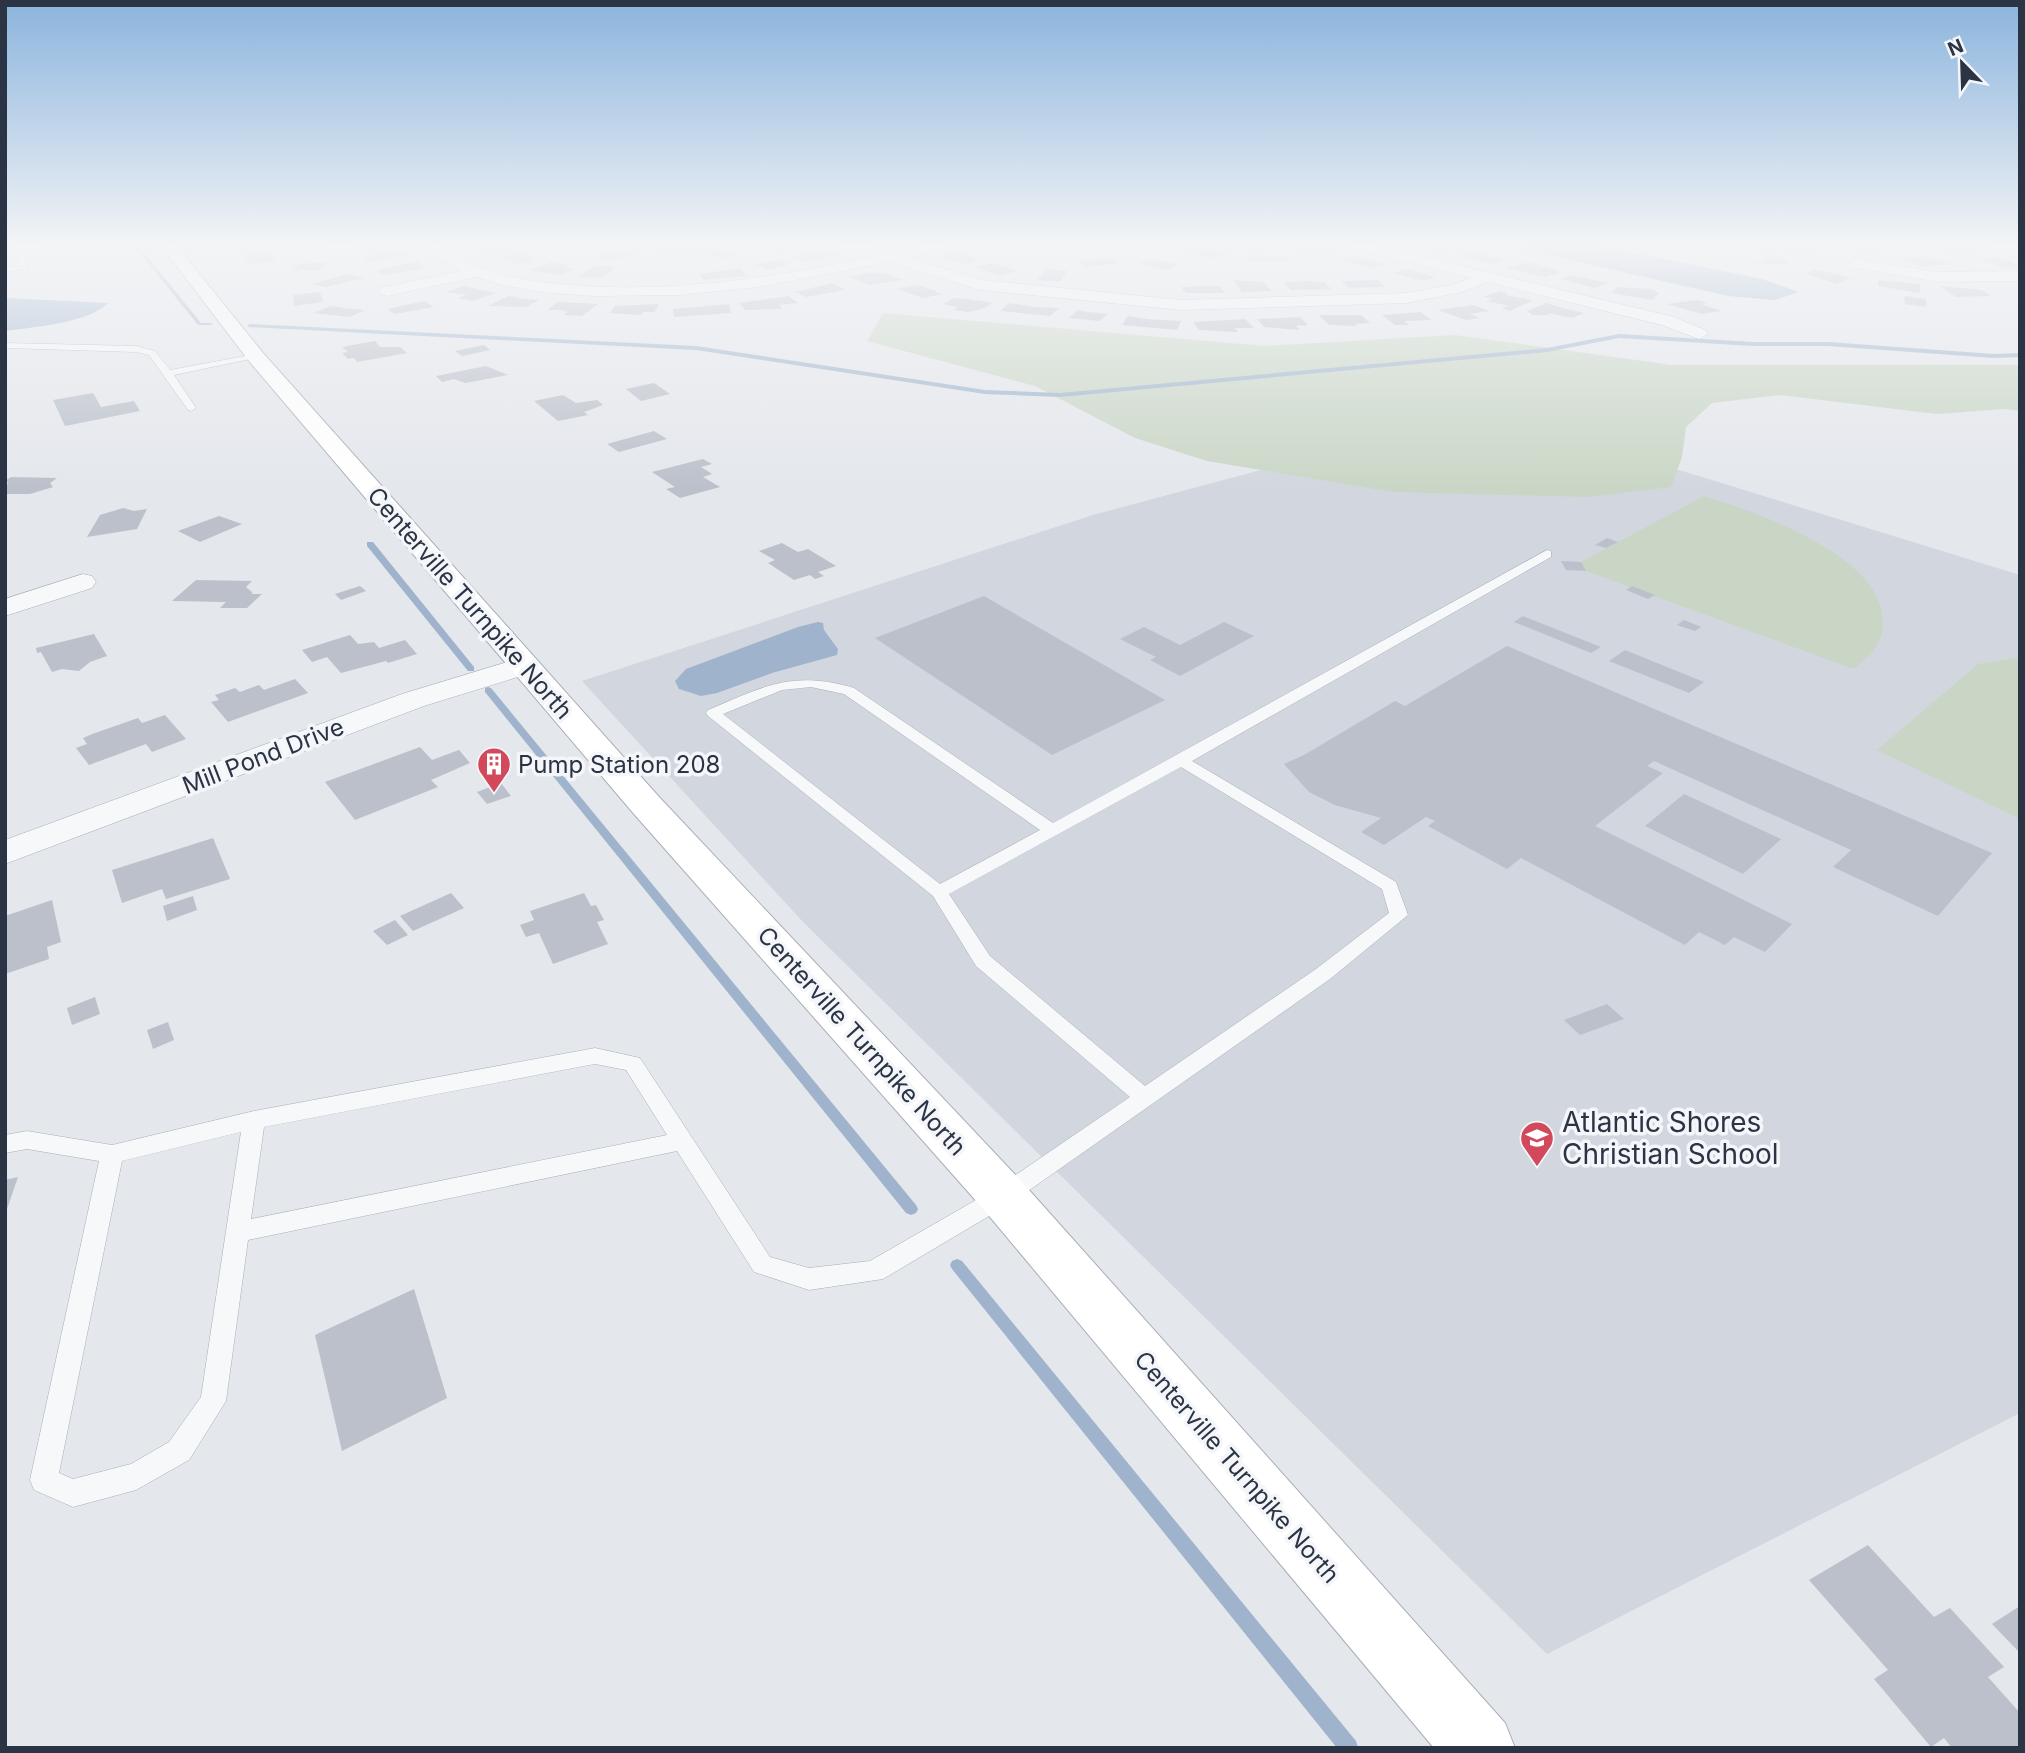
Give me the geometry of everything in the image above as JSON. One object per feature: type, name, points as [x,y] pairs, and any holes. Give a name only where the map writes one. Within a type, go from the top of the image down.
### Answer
[{"type":"main road","name":"Centerville Turnpike North","points":[[231,326],[647,806],[1003,1196],[1480,1748]]},
{"type":"street","points":[[1679,326],[1699,334]]},
{"type":"street","points":[[5,608],[83,582]]},
{"type":"street","name":"Mill Pond Drive","points":[[5,853],[400,704],[524,666]]},
{"type":"lane","points":[[6,345],[135,349],[152,353],[191,408]]},
{"type":"lane","points":[[168,373],[248,348]]},
{"type":"lane","points":[[939,892],[1054,832],[1547,554]]},
{"type":"lane","points":[[1054,832],[849,691],[832,685],[814,681],[790,682],[713,713],[939,892],[983,961],[1144,1097]]},
{"type":"lane","points":[[5,1143],[27,1140],[113,1154],[254,1120],[596,1056],[633,1064],[762,1265],[810,1279],[874,1271],[1003,1196],[1322,974],[1399,915],[1390,886],[1181,761]]},
{"type":"lane","points":[[113,1154],[44,1480],[73,1493],[136,1476],[180,1451],[213,1401],[254,1120]]},
{"type":"lane","points":[[237,1231],[682,1141]]},
{"type":"shaded area","name":"Atlantic Shores Christian School","points":[[1298,460],[1679,470],[2020,575],[2020,1413],[1547,1654],[804,923],[582,681],[1093,515]]},
{"type":"green space","points":[[876,326],[1031,326],[1264,346],[1455,335],[1672,365],[2020,365],[2020,411],[2004,409],[1937,414],[1780,395],[1712,403],[1686,427],[1682,457],[1671,487],[1589,497],[1393,492],[1207,461],[1135,438],[1035,386],[867,341]]},
{"type":"green space","points":[[1704,496],[1788,528],[1820,544],[1848,563],[1870,585],[1882,609],[1881,636],[1870,654],[1854,669],[1586,571],[1581,562]]},
{"type":"green space","points":[[2020,657],[2020,819],[1877,750],[1978,664]]},
{"type":"water","points":[[5,326],[46,326],[45,326],[5,331]]},
{"type":"water","points":[[818,622],[823,623],[824,630],[838,649],[837,655],[701,696],[679,689],[675,681],[686,669]]},
{"type":"building","points":[[1131,326],[1179,326],[1177,330]]},
{"type":"building","points":[[1196,326],[1252,326],[1254,328],[1235,328],[1238,332],[1199,330]]},
{"type":"building","points":[[1296,326],[1300,330],[1264,327],[1298,326]]},
{"type":"building","points":[[375,341],[380,347],[400,347],[407,353],[357,362],[342,353],[348,352],[342,347]]},
{"type":"building","points":[[484,345],[490,350],[462,356],[455,351]]},
{"type":"building","points":[[486,366],[508,375],[465,383],[454,379],[442,382],[436,376]]},
{"type":"building","points":[[654,383],[670,394],[641,401],[626,389]]},
{"type":"building","points":[[93,393],[101,407],[134,401],[140,411],[65,426],[53,400]]},
{"type":"building","points":[[563,395],[576,403],[597,400],[603,405],[584,412],[588,415],[558,421],[534,401]]},
{"type":"building","points":[[654,431],[667,439],[619,452],[607,444]]},
{"type":"building","points":[[703,459],[712,464],[701,467],[712,474],[703,477],[720,487],[680,498],[666,489],[675,487],[652,472]]},
{"type":"building","points":[[11,477],[57,478],[50,483],[53,487],[30,494],[5,494],[8,482],[5,481]]},
{"type":"building","points":[[123,508],[134,511],[147,509],[137,529],[87,537],[100,515]]},
{"type":"building","points":[[219,516],[242,524],[200,542],[178,531]]},
{"type":"building","points":[[1607,538],[1618,542],[1606,548],[1595,545]]},
{"type":"building","points":[[782,543],[798,552],[808,549],[836,566],[818,572],[824,576],[815,579],[810,575],[794,580],[768,563],[775,560],[759,551]]},
{"type":"building","points":[[1561,561],[1581,562],[1586,571],[1566,570]]},
{"type":"building","points":[[196,580],[252,581],[246,587],[253,593],[250,594],[262,594],[247,608],[220,608],[226,602],[172,601]]},
{"type":"building","points":[[360,586],[366,591],[341,600],[335,594]]},
{"type":"building","points":[[1632,586],[1655,595],[1648,599],[1626,590]]},
{"type":"building","points":[[984,596],[1165,700],[1052,755],[875,638]]},
{"type":"building","points":[[1523,616],[1601,647],[1591,653],[1514,622]]},
{"type":"building","points":[[1684,620],[1701,627],[1695,631],[1677,625]]},
{"type":"building","points":[[1224,622],[1254,636],[1180,676],[1150,660],[1156,657],[1120,639],[1144,627],[1180,645]]},
{"type":"building","points":[[94,634],[107,656],[90,662],[79,671],[62,669],[52,672],[41,652],[37,653],[36,648]]},
{"type":"building","points":[[350,635],[358,644],[374,642],[379,648],[405,640],[417,654],[341,673],[327,657],[312,662],[302,650]]},
{"type":"building","points":[[1507,646],[1992,853],[1938,916],[1833,867],[1851,850],[1654,761],[1647,766],[1663,773],[1595,826],[1792,924],[1765,952],[1734,937],[1725,945],[1699,932],[1685,945],[1521,858],[1507,869],[1428,826],[1435,821],[1426,817],[1384,845],[1361,832],[1381,818],[1335,805],[1309,792],[1284,764],[1395,701],[1405,706]]},
{"type":"building","points":[[1625,650],[1704,682],[1689,693],[1609,661]]},
{"type":"building","points":[[295,679],[308,693],[228,722],[211,702],[219,700],[215,695],[235,688],[240,692],[259,685],[264,690]]},
{"type":"building","points":[[165,715],[186,739],[152,752],[146,744],[89,765],[76,748],[87,744],[83,738],[95,733],[138,718],[142,723]]},
{"type":"building","points":[[420,747],[432,760],[459,750],[470,763],[431,780],[438,787],[355,820],[325,782]]},
{"type":"building","name":"Pump Station 208","points":[[501,783],[511,796],[487,804],[477,792]]},
{"type":"building","points":[[1684,794],[1781,839],[1743,874],[1645,826]]},
{"type":"building","points":[[213,838],[230,879],[166,899],[162,889],[122,903],[112,870]]},
{"type":"building","points":[[451,893],[464,908],[413,931],[400,916]]},
{"type":"building","points":[[584,893],[591,906],[596,905],[604,920],[597,922],[608,944],[553,964],[539,933],[526,937],[520,925],[534,920],[530,911]]},
{"type":"building","points":[[193,896],[197,910],[167,921],[163,906]]},
{"type":"building","points":[[52,900],[61,942],[47,947],[49,959],[5,974],[5,916]]},
{"type":"building","points":[[395,920],[408,935],[387,945],[373,931]]},
{"type":"building","points":[[95,997],[100,1014],[72,1025],[67,1008]]},
{"type":"building","points":[[1607,1004],[1624,1019],[1580,1035],[1564,1020]]},
{"type":"building","points":[[168,1022],[174,1040],[153,1049],[147,1030]]},
{"type":"building","points":[[18,1177],[6,1212],[5,1212],[5,1180]]},
{"type":"building","points":[[414,1289],[447,1398],[342,1451],[315,1335]]},
{"type":"building","points":[[1868,1545],[1934,1617],[1950,1608],[2004,1667],[1988,1677],[2020,1713],[2020,1748],[1952,1748],[1944,1738],[1931,1747],[1874,1679],[1888,1670],[1809,1580]]},
{"type":"building","points":[[2020,1606],[2020,1653],[1992,1624]]},
{"type":"waterway","points":[[249,326],[696,348],[985,392],[1060,395],[1547,350],[1619,336],[1753,344],[1828,344],[1994,356],[2020,355]]},
{"type":"waterway","points":[[370,544],[471,669]]},
{"type":"waterway","points":[[488,690],[911,1209]]},
{"type":"waterway","points":[[957,1265],[1349,1748]]},
{"type":"place","name":"Pump Station 208","points":[[494,794]]},
{"type":"place","name":"Atlantic Shores Christian School","points":[[1537,1168]]}]
